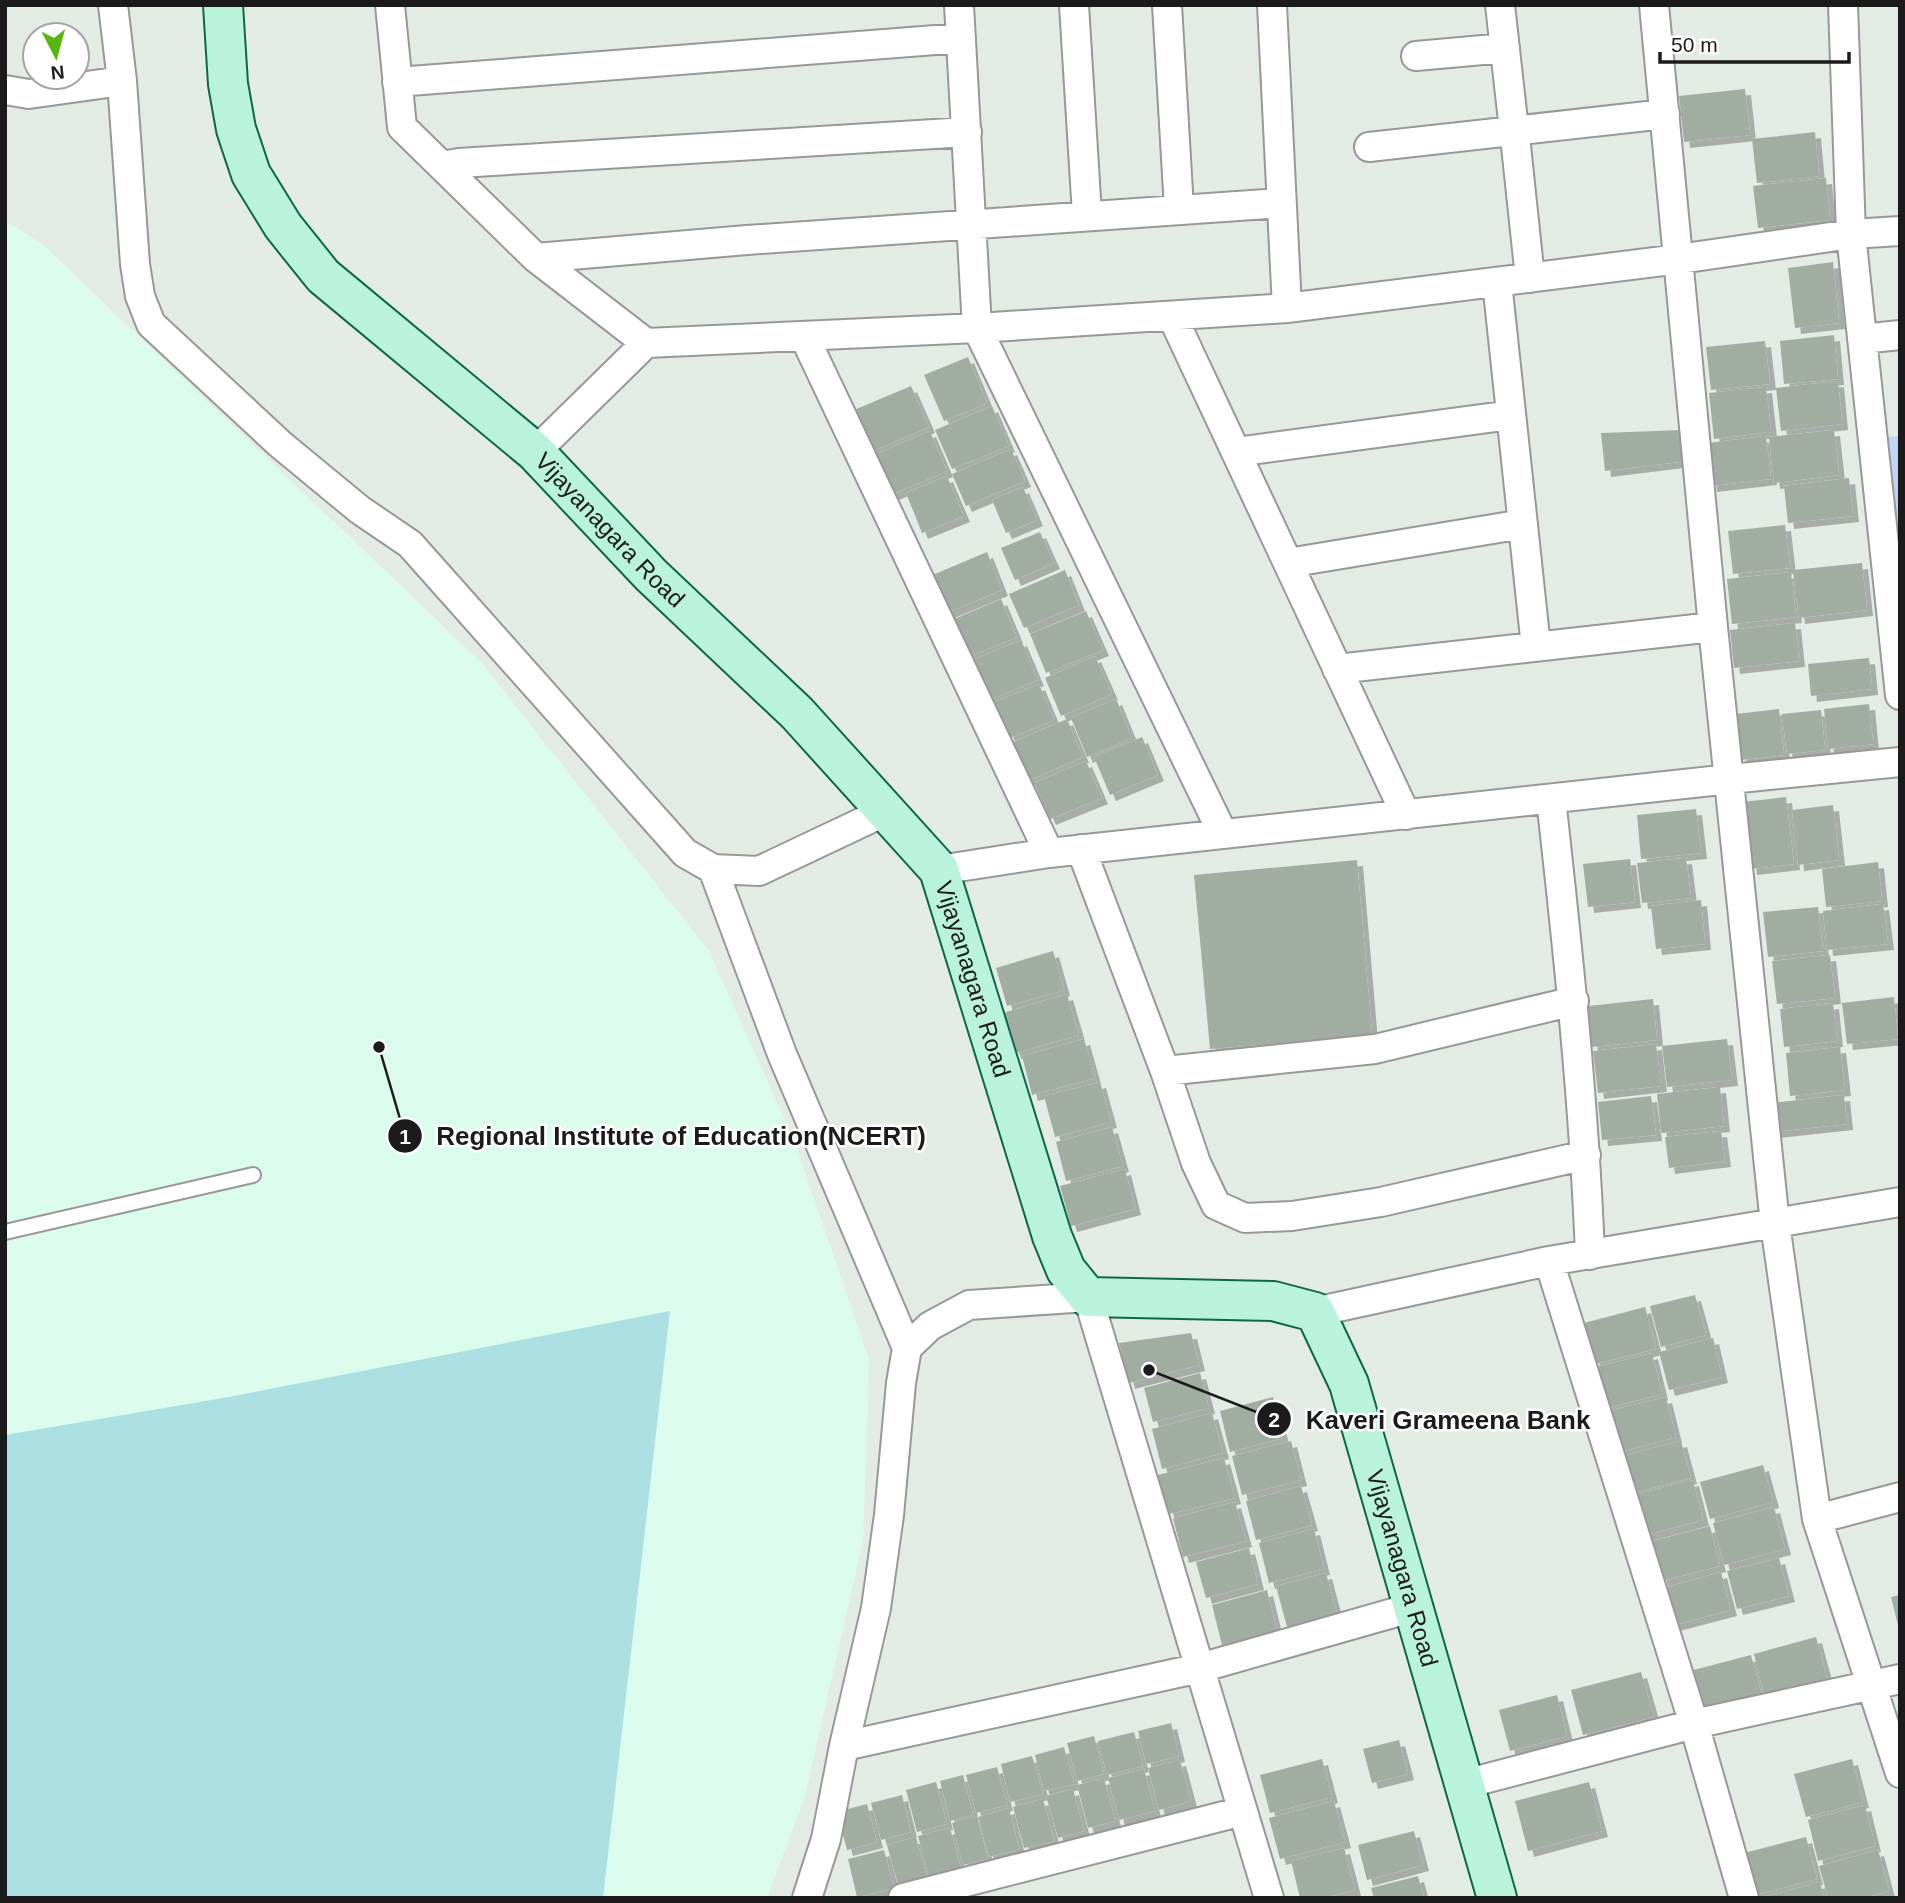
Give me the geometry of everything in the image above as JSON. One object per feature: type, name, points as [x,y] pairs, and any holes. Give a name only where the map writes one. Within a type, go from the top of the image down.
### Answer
[{"type":"street","points":[[113,5],[122,81],[135,264],[140,296],[151,324],[280,444],[360,510],[410,544],[685,853],[713,869],[759,871],[886,811]]},
{"type":"street","name":"Vijayanagara Road","points":[[223,5],[228,84],[236,129],[251,174],[283,226],[323,276],[535,452],[651,575],[797,713],[939,870],[1052,1236],[1066,1269],[1088,1297]]},
{"type":"street","points":[[390,5],[402,127],[536,258],[646,343],[977,328],[1287,308],[1679,259],[1851,234],[1900,231]]},
{"type":"street","points":[[959,5],[977,328],[1223,834]]},
{"type":"street","points":[[1074,5],[1087,215]]},
{"type":"street","points":[[1167,5],[1179,209]]},
{"type":"street","points":[[1272,5],[1287,308]]},
{"type":"street","points":[[1500,5],[1530,278]]},
{"type":"street","points":[[1654,5],[1713,627],[1775,1224],[1817,1519],[1900,1773]]},
{"type":"street","points":[[1843,5],[1851,234],[1900,695]]},
{"type":"street","points":[[397,82],[961,38]]},
{"type":"street","points":[[1416,56],[1505,48]]},
{"type":"street","points":[[5,90],[29,94],[122,81]]},
{"type":"street","points":[[1369,147],[1515,138],[1665,114]]},
{"type":"street","points":[[442,166],[967,132]]},
{"type":"street","points":[[536,258],[747,240],[1281,203]]},
{"type":"street","points":[[1497,282],[1536,647]]},
{"type":"street","points":[[1173,317],[1406,815]]},
{"type":"street","points":[[1862,339],[1900,335]]},
{"type":"street","points":[[804,336],[1049,853]]},
{"type":"street","points":[[535,452],[646,343]]},
{"type":"street","points":[[1236,452],[1511,415]]},
{"type":"street","points":[[1288,563],[1523,524]]},
{"type":"street","points":[[1337,669],[1713,627]]},
{"type":"street","points":[[939,870],[1081,849],[1900,762]]},
{"type":"street","points":[[1550,799],[1574,1000],[1586,1155],[1590,1255]]},
{"type":"street","points":[[1081,849],[1165,1071],[1196,1163],[1216,1205],[1245,1217],[1292,1216],[1381,1202],[1586,1155]]},
{"type":"street","points":[[713,869],[782,1054],[907,1348],[876,1608],[826,1839],[807,1898]]},
{"type":"street","points":[[1165,1071],[1375,1049],[1574,1000]]},
{"type":"street","points":[[907,1348],[930,1326],[969,1305],[1088,1297],[1273,1301],[1315,1312],[1549,1261],[1900,1202]]},
{"type":"street","points":[[1549,1261],[1694,1724],[1744,1898]]},
{"type":"street","points":[[1088,1297],[1269,1898]]},
{"type":"street","name":"Vijayanagara Road","points":[[1315,1312],[1349,1384],[1497,1898]]},
{"type":"street","points":[[1817,1519],[1900,1497]]},
{"type":"street","points":[[844,1746],[1200,1668],[1413,1607]]},
{"type":"street","points":[[1465,1784],[1694,1724],[1900,1679]]},
{"type":"street","points":[[903,1898],[1243,1811]]},
{"type":"lane","points":[[5,1232],[253,1175]]},
{"type":"shaded area","points":[[5,221],[41,243],[481,662],[709,951],[795,1143],[869,1360],[863,1541],[805,1796],[767,1898],[5,1898]]},
{"type":"shaded area","points":[[1900,436],[1900,694],[1873,438]]},
{"type":"shaded area","points":[[670,1311],[603,1898],[5,1898],[5,1435],[229,1397]]},
{"type":"building","points":[[1745,89],[1750,135],[1684,142],[1679,96]]},
{"type":"building","points":[[1815,132],[1819,176],[1757,183],[1752,139]]},
{"type":"building","points":[[1826,178],[1830,220],[1758,228],[1753,186]]},
{"type":"building","points":[[1833,262],[1839,323],[1795,328],[1788,268]]},
{"type":"building","points":[[1834,335],[1838,379],[1784,384],[1780,341]]},
{"type":"building","points":[[1765,341],[1770,384],[1711,390],[1706,347]]},
{"type":"building","points":[[968,357],[987,403],[944,421],[924,375]]},
{"type":"building","points":[[1838,381],[1842,424],[1781,431],[1776,388]]},
{"type":"building","points":[[911,386],[929,427],[871,452],[854,410]]},
{"type":"building","points":[[1766,387],[1771,432],[1714,439],[1709,393]]},
{"type":"building","points":[[992,406],[1009,446],[952,469],[935,430]]},
{"type":"building","points":[[1683,430],[1686,461],[1605,471],[1601,433]]},
{"type":"building","points":[[1834,430],[1839,475],[1774,483],[1769,437]]},
{"type":"building","points":[[930,431],[947,471],[893,494],[876,454]]},
{"type":"building","points":[[1766,436],[1771,479],[1711,486],[1707,443]]},
{"type":"building","points":[[1011,449],[1025,481],[966,506],[952,474]]},
{"type":"building","points":[[947,476],[964,516],[922,533],[906,493]]},
{"type":"building","points":[[1849,478],[1853,516],[1788,523],[1784,486]]},
{"type":"building","points":[[1023,487],[1037,520],[1006,533],[992,500]]},
{"type":"building","points":[[1785,525],[1790,568],[1733,574],[1728,531]]},
{"type":"building","points":[[1040,532],[1054,563],[1015,580],[1001,548]]},
{"type":"building","points":[[987,552],[1002,590],[939,616],[923,579]]},
{"type":"building","points":[[1862,563],[1867,610],[1799,618],[1793,570]]},
{"type":"building","points":[[1065,570],[1079,605],[1024,628],[1009,594]]},
{"type":"building","points":[[1791,572],[1796,617],[1732,624],[1727,579]]},
{"type":"building","points":[[1001,599],[1017,637],[968,657],[952,620]]},
{"type":"building","points":[[1086,611],[1103,650],[1046,673],[1030,634]]},
{"type":"building","points":[[1795,623],[1799,661],[1734,668],[1730,630]]},
{"type":"building","points":[[1021,640],[1038,680],[985,702],[968,662]]},
{"type":"building","points":[[1095,656],[1112,694],[1061,716],[1045,678]]},
{"type":"building","points":[[1869,658],[1872,689],[1811,696],[1808,664]]},
{"type":"building","points":[[1039,684],[1054,720],[1010,738],[995,702]]},
{"type":"building","points":[[1116,699],[1132,738],[1087,757],[1071,718]]},
{"type":"building","points":[[1869,704],[1873,744],[1828,749],[1824,709]]},
{"type":"building","points":[[1779,709],[1784,755],[1741,760],[1736,714]]},
{"type":"building","points":[[1821,710],[1825,750],[1787,754],[1782,714]]},
{"type":"building","points":[[1067,719],[1083,757],[1027,781],[1011,743]]},
{"type":"building","points":[[1142,737],[1158,775],[1110,795],[1094,757]]},
{"type":"building","points":[[1086,761],[1102,798],[1050,819],[1034,783]]},
{"type":"building","points":[[1786,797],[1794,864],[1751,869],[1743,802]]},
{"type":"building","points":[[1833,805],[1839,860],[1798,865],[1792,810]]},
{"type":"building","points":[[1696,809],[1701,853],[1641,859],[1637,815]]},
{"type":"building","points":[[1686,858],[1691,898],[1642,903],[1637,863]]},
{"type":"building","points":[[1630,859],[1635,902],[1588,907],[1583,864]]},
{"type":"building","points":[[1357,860],[1372,1035],[1210,1049],[1194,875]]},
{"type":"building","points":[[1878,862],[1882,901],[1826,907],[1822,869]]},
{"type":"building","points":[[1701,900],[1705,944],[1656,949],[1651,906]]},
{"type":"building","points":[[1883,904],[1888,944],[1827,950],[1823,911]]},
{"type":"building","points":[[1818,907],[1823,951],[1768,957],[1763,912]]},
{"type":"building","points":[[1053,951],[1064,990],[1007,1006],[996,968]]},
{"type":"building","points":[[1830,955],[1835,998],[1777,1004],[1772,961]]},
{"type":"building","points":[[1067,994],[1079,1035],[1015,1053],[1003,1013]]},
{"type":"building","points":[[1894,997],[1898,1039],[1847,1044],[1842,1003]]},
{"type":"building","points":[[1653,999],[1657,1040],[1592,1047],[1588,1006]]},
{"type":"building","points":[[1833,1003],[1837,1041],[1784,1047],[1780,1009]]},
{"type":"building","points":[[1084,1039],[1095,1078],[1032,1095],[1022,1056]]},
{"type":"building","points":[[1727,1039],[1732,1080],[1667,1087],[1662,1046]]},
{"type":"building","points":[[1656,1044],[1661,1086],[1598,1093],[1593,1051]]},
{"type":"building","points":[[1840,1047],[1845,1090],[1790,1096],[1786,1053]]},
{"type":"building","points":[[1100,1082],[1111,1122],[1055,1137],[1044,1096]]},
{"type":"building","points":[[1720,1087],[1724,1126],[1661,1133],[1657,1094]]},
{"type":"building","points":[[1844,1095],[1847,1124],[1773,1132],[1770,1103]]},
{"type":"building","points":[[1651,1096],[1656,1135],[1602,1140],[1598,1102]]},
{"type":"building","points":[[1112,1127],[1123,1166],[1066,1181],[1056,1142]]},
{"type":"building","points":[[1721,1131],[1725,1161],[1669,1168],[1665,1137]]},
{"type":"building","points":[[1125,1169],[1135,1209],[1071,1226],[1060,1186]]},
{"type":"building","points":[[1695,1295],[1706,1335],[1661,1347],[1650,1306]]},
{"type":"building","points":[[1645,1307],[1656,1349],[1595,1364],[1584,1323]]},
{"type":"building","points":[[1191,1333],[1199,1365],[1129,1383],[1119,1343]]},
{"type":"building","points":[[1713,1338],[1722,1377],[1669,1390],[1659,1352]]},
{"type":"building","points":[[1652,1353],[1662,1394],[1607,1408],[1596,1367]]},
{"type":"building","points":[[1200,1373],[1209,1408],[1153,1422],[1144,1388]]},
{"type":"building","points":[[1273,1397],[1283,1438],[1230,1452],[1220,1411]]},
{"type":"building","points":[[1666,1397],[1676,1437],[1620,1452],[1609,1411]]},
{"type":"building","points":[[1212,1413],[1223,1453],[1162,1469],[1152,1429]]},
{"type":"building","points":[[1291,1441],[1301,1480],[1242,1495],[1232,1456]]},
{"type":"building","points":[[1681,1441],[1691,1478],[1629,1494],[1619,1457]]},
{"type":"building","points":[[1224,1458],[1235,1498],[1169,1514],[1158,1475]]},
{"type":"building","points":[[1763,1465],[1773,1502],[1710,1519],[1700,1482]]},
{"type":"building","points":[[1693,1480],[1703,1520],[1642,1536],[1631,1496]]},
{"type":"building","points":[[1301,1486],[1312,1525],[1256,1540],[1246,1501]]},
{"type":"building","points":[[1235,1502],[1246,1541],[1183,1557],[1173,1518]]},
{"type":"building","points":[[1774,1507],[1785,1549],[1724,1565],[1713,1523]]},
{"type":"building","points":[[1710,1526],[1720,1566],[1662,1581],[1652,1541]]},
{"type":"building","points":[[1314,1529],[1324,1569],[1269,1583],[1259,1543]]},
{"type":"building","points":[[1249,1548],[1258,1584],[1206,1598],[1196,1562]]},
{"type":"building","points":[[1779,1558],[1789,1596],[1737,1609],[1727,1571]]},
{"type":"building","points":[[1721,1572],[1731,1610],[1674,1625],[1664,1588]]},
{"type":"building","points":[[1326,1573],[1337,1614],[1287,1627],[1276,1586]]},
{"type":"building","points":[[1267,1590],[1277,1631],[1222,1645],[1212,1605]]},
{"type":"building","points":[[1900,1595],[1900,1629],[1899,1629],[1891,1597]]},
{"type":"building","points":[[1816,1637],[1828,1682],[1765,1698],[1754,1654]]},
{"type":"building","points":[[1751,1655],[1763,1699],[1702,1715],[1690,1671]]},
{"type":"building","points":[[1641,1672],[1654,1717],[1583,1735],[1571,1690]]},
{"type":"building","points":[[1557,1695],[1567,1736],[1510,1751],[1499,1710]]},
{"type":"building","points":[[1171,1723],[1179,1756],[1146,1764],[1138,1731]]},
{"type":"building","points":[[1134,1732],[1143,1766],[1107,1775],[1098,1741]]},
{"type":"building","points":[[1094,1736],[1104,1774],[1077,1781],[1067,1743]]},
{"type":"building","points":[[1399,1740],[1408,1774],[1372,1783],[1363,1749]]},
{"type":"building","points":[[1064,1747],[1074,1784],[1044,1791],[1035,1755]]},
{"type":"building","points":[[1032,1756],[1043,1794],[1010,1802],[1001,1764]]},
{"type":"building","points":[[1322,1759],[1332,1797],[1270,1813],[1260,1775]]},
{"type":"building","points":[[1852,1759],[1863,1802],[1806,1817],[1794,1774]]},
{"type":"building","points":[[1180,1760],[1191,1801],[1159,1810],[1148,1768]]},
{"type":"building","points":[[997,1767],[1007,1805],[976,1813],[966,1775]]},
{"type":"building","points":[[1144,1769],[1155,1811],[1119,1820],[1108,1778]]},
{"type":"building","points":[[963,1775],[973,1815],[950,1821],[940,1781]]},
{"type":"building","points":[[1104,1778],[1115,1821],[1088,1828],[1077,1785]]},
{"type":"building","points":[[936,1782],[947,1824],[917,1832],[906,1790]]},
{"type":"building","points":[[1589,1782],[1602,1831],[1528,1851],[1515,1801]]},
{"type":"building","points":[[1073,1789],[1084,1831],[1058,1838],[1046,1796]]},
{"type":"building","points":[[902,1795],[911,1832],[881,1840],[871,1803]]},
{"type":"building","points":[[1043,1799],[1054,1841],[1024,1848],[1013,1807]]},
{"type":"building","points":[[1334,1801],[1345,1842],[1280,1859],[1269,1818]]},
{"type":"building","points":[[867,1804],[877,1842],[847,1850],[837,1812]]},
{"type":"building","points":[[1865,1805],[1875,1846],[1818,1861],[1808,1820]]},
{"type":"building","points":[[1009,1808],[1019,1849],[989,1857],[978,1817]]},
{"type":"building","points":[[977,1816],[988,1859],[963,1865],[952,1823]]},
{"type":"building","points":[[950,1828],[961,1869],[929,1877],[918,1836]]},
{"type":"building","points":[[1414,1831],[1423,1865],[1367,1880],[1358,1845]]},
{"type":"building","points":[[916,1837],[927,1878],[898,1885],[887,1845]]},
{"type":"building","points":[[1806,1837],[1817,1879],[1755,1895],[1744,1853]]},
{"type":"building","points":[[1344,1848],[1355,1890],[1324,1898],[1300,1898],[1291,1861]]},
{"type":"building","points":[[884,1850],[894,1888],[857,1897],[848,1859]]},
{"type":"building","points":[[1878,1850],[1889,1891],[1862,1898],[1828,1898],[1819,1866]]},
{"type":"building","points":[[1418,1876],[1424,1898],[1374,1898],[1371,1888]]},
{"type":"building","points":[[1820,1882],[1824,1898],[1764,1898],[1764,1897]]},
{"type":"place","name":"Regional Institute of Education(NCERT)","points":[[379,1047]]},
{"type":"place","name":"Kaveri Grameena Bank","points":[[1149,1370]]}]
